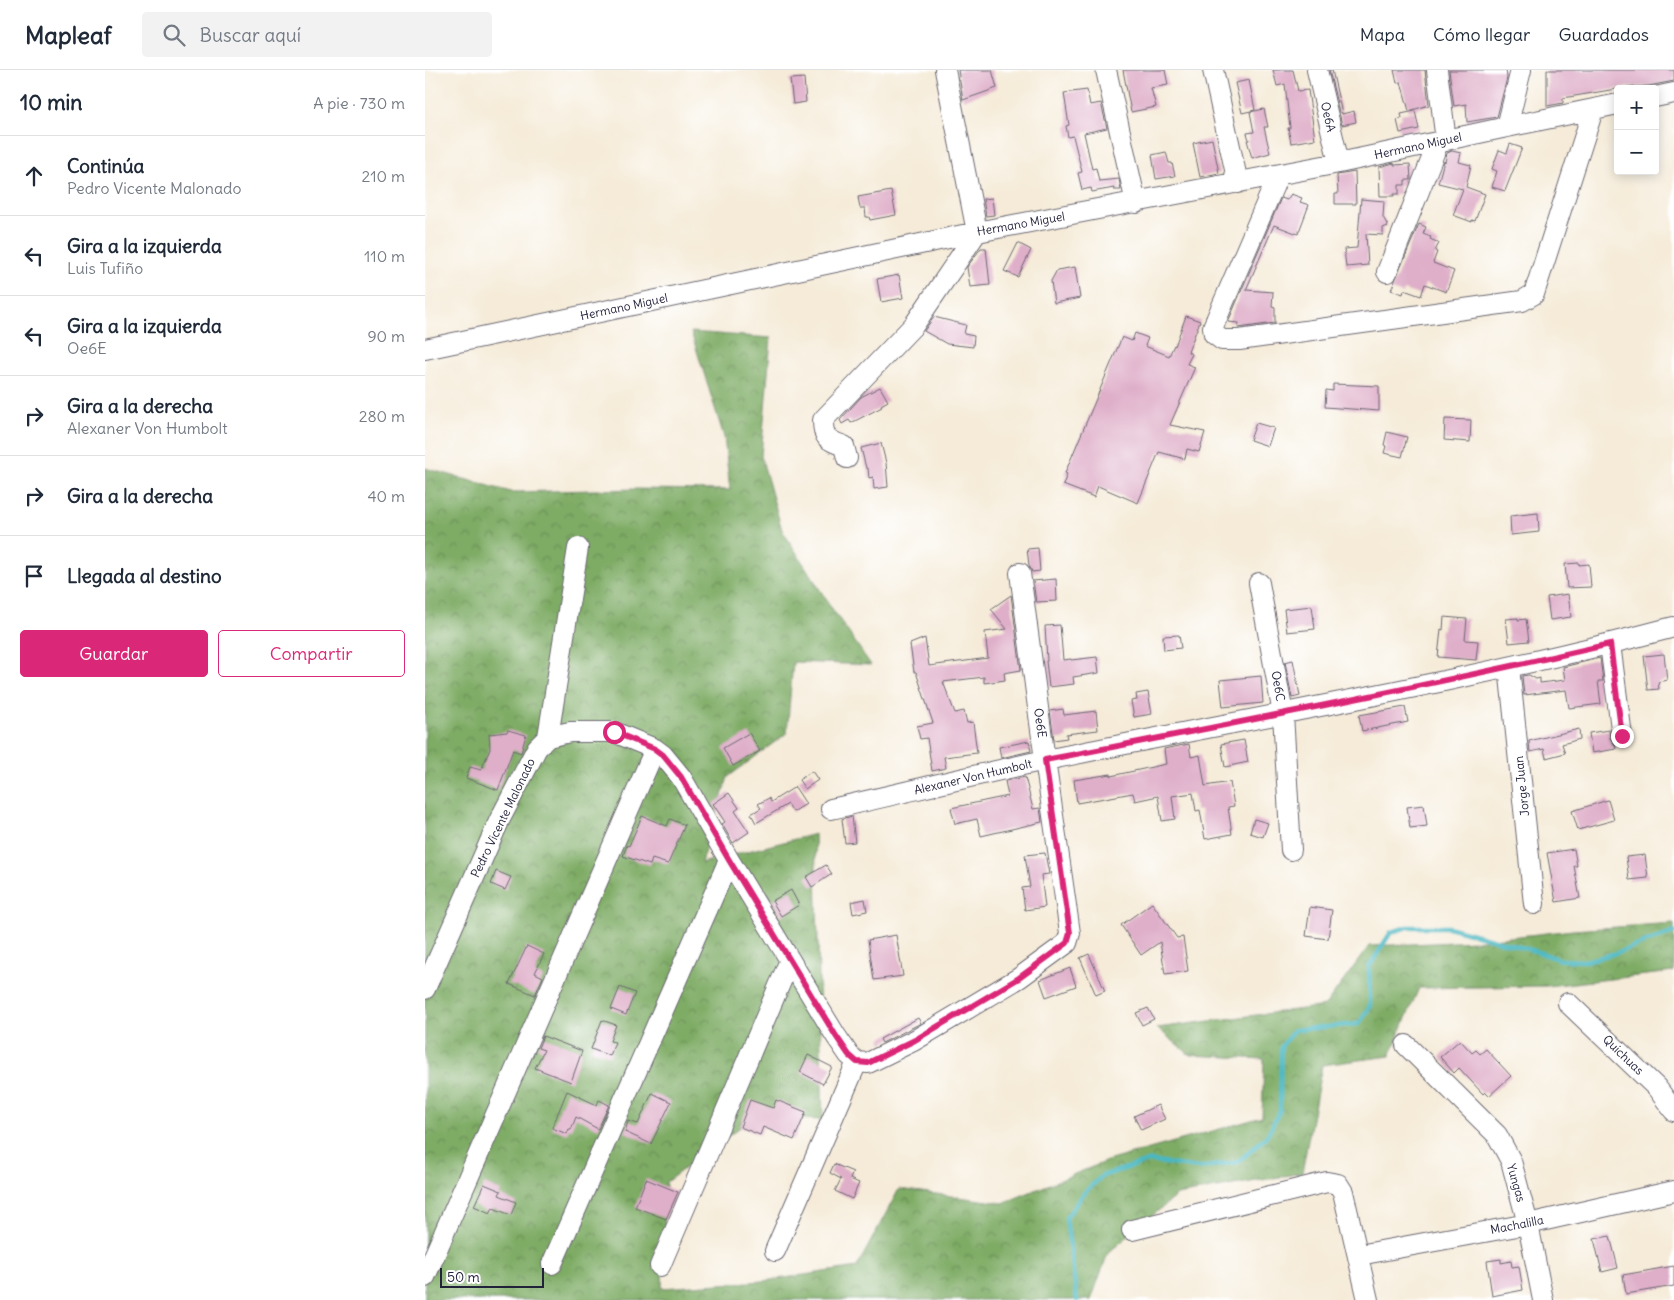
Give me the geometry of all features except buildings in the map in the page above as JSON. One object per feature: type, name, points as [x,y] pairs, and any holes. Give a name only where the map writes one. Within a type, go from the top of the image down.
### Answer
[{"type":"street","points":[[847,458],[844,446],[829,440],[823,432],[823,420],[914,325],[977,232],[945,70]]},
{"type":"street","points":[[1106,70],[1136,203]]},
{"type":"street","points":[[1213,70],[1237,183]]},
{"type":"street","name":"Oe6A","points":[[1317,70],[1339,164]]},
{"type":"street","points":[[1387,272],[1442,142],[1437,70]]},
{"type":"street","points":[[1507,127],[1521,70]]},
{"type":"street","points":[[1659,95],[1674,93]]},
{"type":"street","name":"Hermano Miguel","points":[[425,349],[977,232],[1339,164],[1614,105]]},
{"type":"street","points":[[1277,176],[1213,327],[1214,334],[1221,340],[1239,340],[1522,301],[1528,298],[1534,294],[1593,110]]},
{"type":"street","points":[[578,548],[548,737],[570,732],[614,732],[655,749],[663,755],[681,777],[836,1036],[849,1055],[857,1062],[775,1251]]},
{"type":"street","name":"Oe6E","points":[[857,1062],[868,1063],[915,1040],[1019,978],[1067,943],[1070,933],[1020,573]]},
{"type":"street","name":"Oe6C","points":[[1259,583],[1283,714],[1291,850]]},
{"type":"street","name":"Alexaner Von Humbolt","points":[[831,809],[1045,760],[1283,714],[1509,667],[1674,627]]},
{"type":"street","points":[[1610,644],[1622,736]]},
{"type":"street","name":"Jorge Juan","points":[[1509,667],[1534,904]]},
{"type":"street","name":"Pedro Vicente Malonado","points":[[425,989],[499,821],[537,748],[548,737]]},
{"type":"street","points":[[425,1277],[655,749]]},
{"type":"street","points":[[552,1264],[729,860]]},
{"type":"street","points":[[660,1266],[790,960]]},
{"type":"street","name":"Quichuas","points":[[1568,1003],[1657,1088],[1674,1111]]},
{"type":"street","name":"Yungas","points":[[1406,1045],[1497,1135],[1511,1161],[1528,1224],[1543,1300]]},
{"type":"street","points":[[1132,1230],[1327,1182],[1338,1184],[1343,1192],[1368,1300]]},
{"type":"street","name":"Machalilla","points":[[1359,1255],[1528,1224],[1674,1191]]},
{"type":"green space","points":[[691,332],[771,338],[761,456],[782,530],[871,665],[793,662],[787,733],[728,777],[701,863],[815,834],[823,1120],[754,1117],[666,1182],[662,1288],[764,1281],[857,1267],[899,1189],[1003,1203],[1107,1161],[1262,1117],[1264,1059],[1190,1055],[1157,1028],[1325,1006],[1369,946],[1475,941],[1573,930],[1674,923],[1674,972],[1547,986],[1419,988],[1390,1056],[1322,1065],[1302,1173],[1177,1195],[1108,1253],[1091,1300],[425,1300],[425,468],[511,492],[637,489],[730,490],[724,437]]},
{"type":"waterway","points":[[1077,1300],[1066,1218],[1084,1193],[1102,1176],[1149,1161],[1199,1168],[1238,1162],[1267,1136],[1280,1110],[1281,1047],[1294,1030],[1359,1024],[1370,1006],[1369,967],[1391,932],[1408,927],[1448,927],[1561,960],[1585,961],[1613,954],[1674,932]]},
{"type":"route","points":[[614,732],[655,749],[663,755],[681,777],[836,1036],[849,1055],[857,1062],[868,1063],[915,1040],[1019,978],[1067,943],[1070,933],[1045,760],[1283,714],[1610,644],[1622,736]]}]
